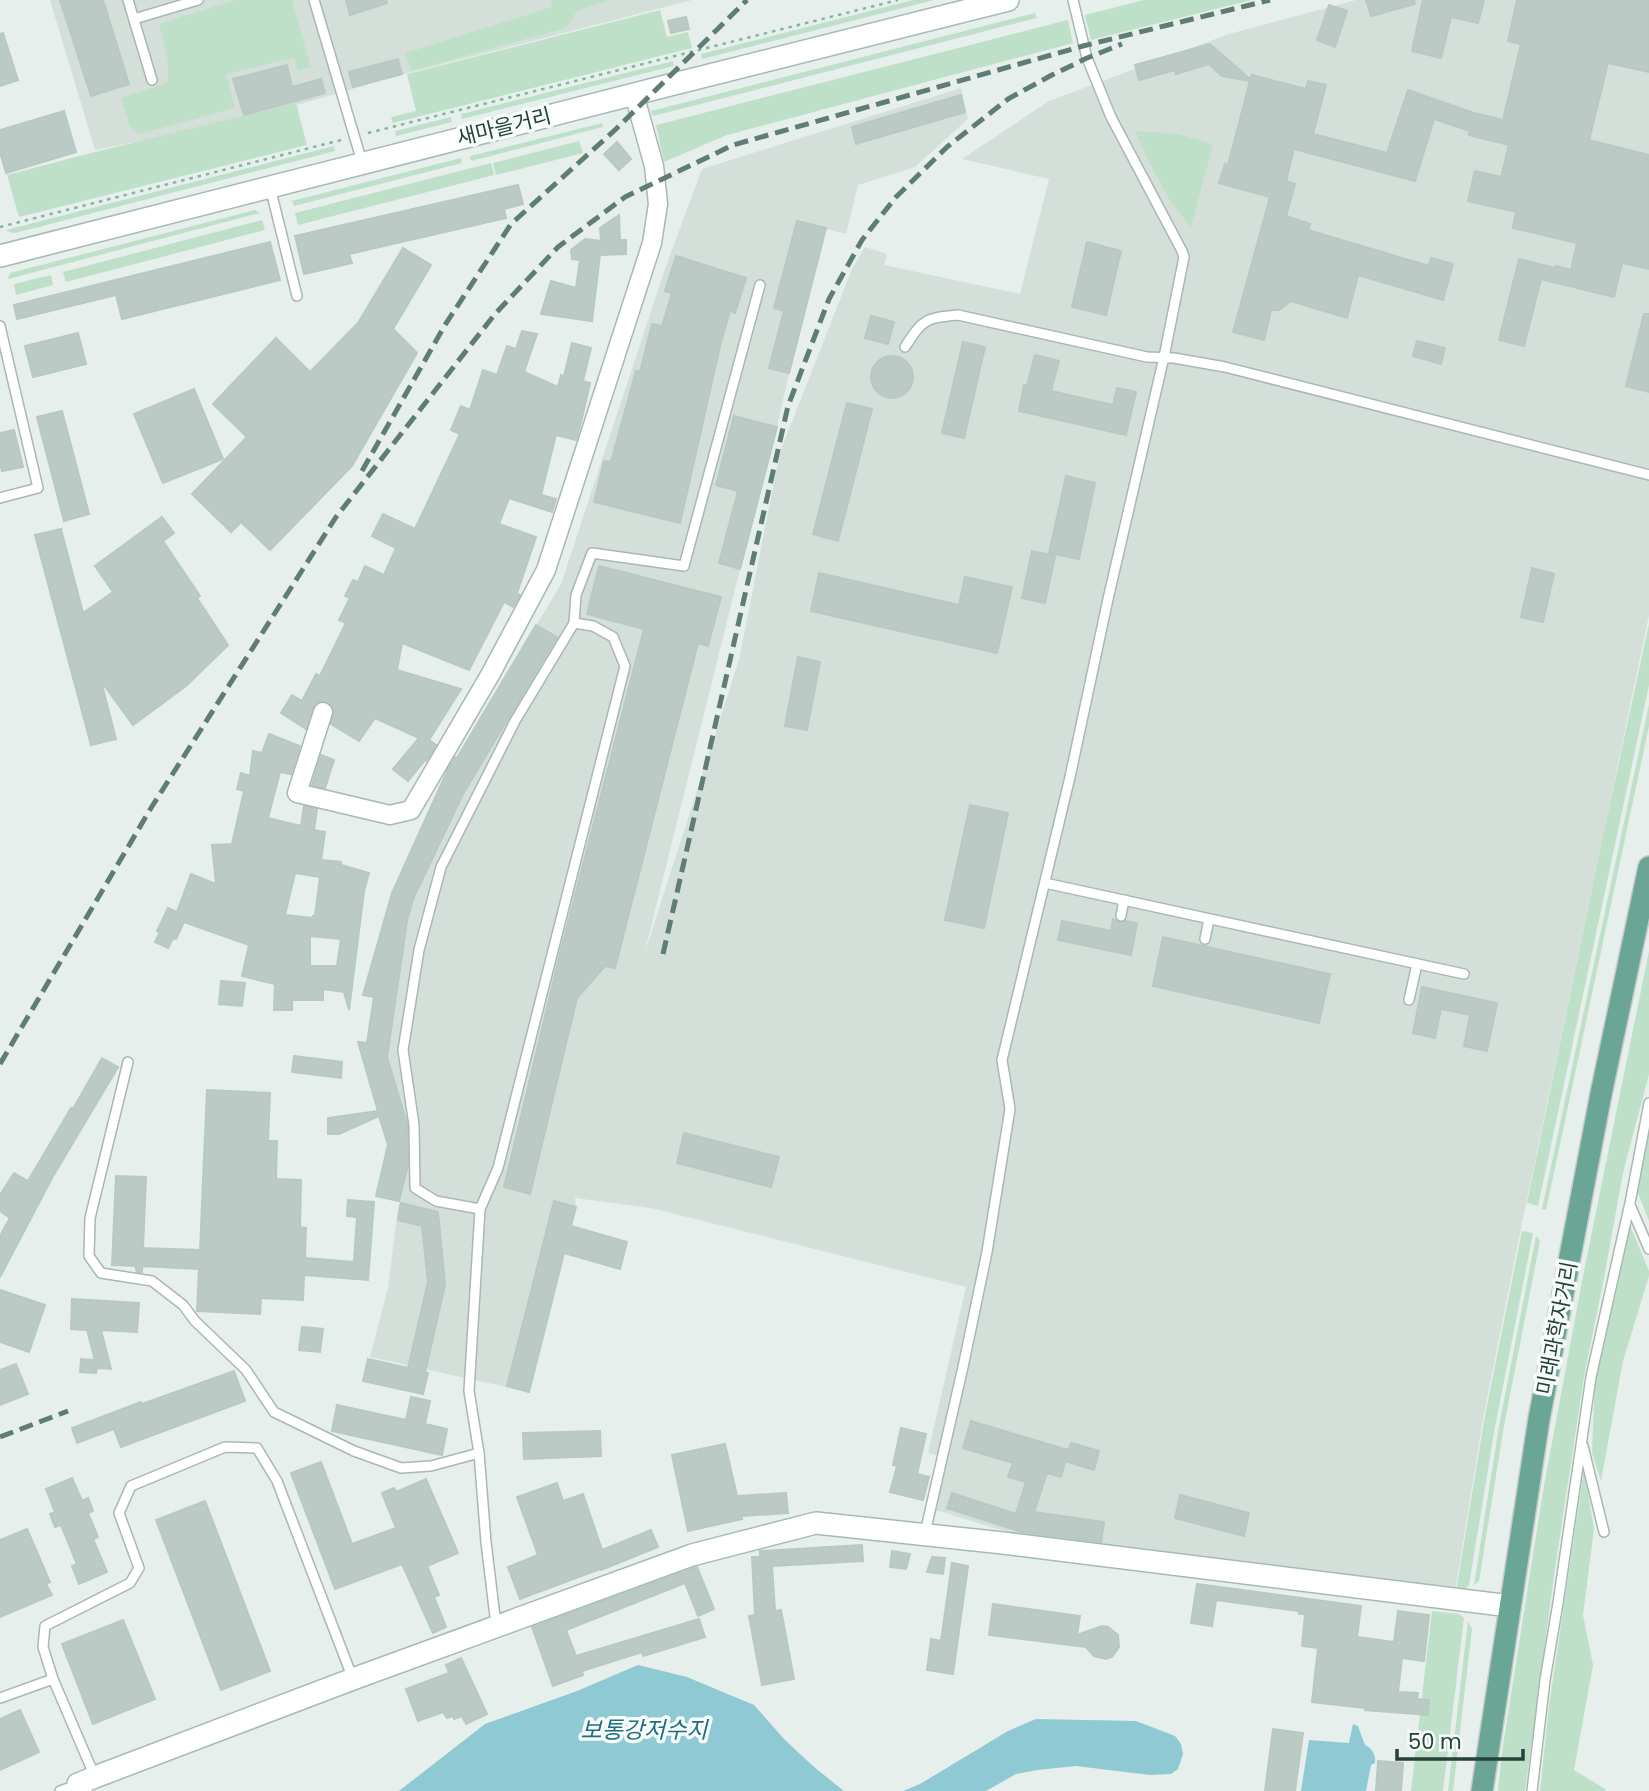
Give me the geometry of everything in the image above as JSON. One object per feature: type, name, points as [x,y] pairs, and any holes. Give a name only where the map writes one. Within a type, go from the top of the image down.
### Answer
[{"type":"main road","name":"미래과학자거리","points":[[1482,1791],[1544,1392],[1601,1094],[1649,867]]},
{"type":"street","name":"새마을거리","points":[[0,256],[1008,0]]},
{"type":"street","points":[[323,712],[297,793],[390,815],[411,810],[490,675],[547,570],[652,243],[657,204],[654,166],[634,94]]},
{"type":"street","points":[[78,1786],[353,1679],[692,1555],[816,1523],[1031,1546],[1510,1606]]},
{"type":"lane","points":[[128,0],[152,80]]},
{"type":"lane","points":[[134,19],[198,0]]},
{"type":"lane","points":[[314,0],[362,164]]},
{"type":"lane","points":[[925,1535],[987,1252],[1010,1109],[1002,1060],[1070,777],[1184,257],[1111,117],[1087,58],[1073,0]]},
{"type":"lane","points":[[270,187],[297,296]]},
{"type":"lane","points":[[480,1209],[436,1201],[415,1188],[414,1125],[404,1050],[419,950],[442,867],[515,721],[573,623],[576,596],[592,553],[684,566],[760,285]]},
{"type":"lane","points":[[905,347],[919,325],[936,317],[958,315],[1147,357],[1174,358],[1225,367],[1649,475]]},
{"type":"lane","points":[[0,326],[38,488],[0,498]]},
{"type":"lane","points":[[497,1627],[486,1542],[479,1453],[469,1391],[480,1209],[498,1168],[625,666],[613,636],[593,626],[573,623]]},
{"type":"lane","points":[[1045,883],[1464,974]]},
{"type":"lane","points":[[1121,916],[1124,900]]},
{"type":"lane","points":[[1205,939],[1209,919]]},
{"type":"lane","points":[[1409,1000],[1417,964]]},
{"type":"lane","points":[[128,1062],[90,1218],[89,1256],[101,1273],[152,1281],[183,1306],[246,1370],[274,1412],[354,1451],[401,1468],[431,1466],[479,1453]]},
{"type":"lane","points":[[1532,1791],[1545,1680],[1591,1377],[1630,1203],[1649,1103]]},
{"type":"lane","points":[[1630,1203],[1649,1249]]},
{"type":"lane","points":[[1581,1441],[1604,1532]]},
{"type":"lane","points":[[78,1786],[43,1647],[45,1626],[130,1583],[139,1567],[119,1513],[131,1486],[225,1447],[257,1448],[277,1481],[353,1679]]},
{"type":"lane","points":[[0,1698],[53,1679]]},
{"type":"path","points":[[0,227],[898,0]]},
{"type":"shaded area","points":[[50,0],[692,0],[408,73],[244,120],[95,150]]},
{"type":"shaded area","points":[[1356,0],[1649,0],[1649,615],[1483,1419],[1455,1592],[1027,1538],[926,1507],[937,1455],[928,1453],[966,1287],[651,1208],[575,1198],[576,1207],[529,1392],[370,1357],[388,1288],[399,1201],[376,1196],[388,1145],[364,1064],[385,918],[443,781],[561,584],[665,269],[702,169],[961,88],[968,119],[915,167],[858,185],[846,234],[826,229],[644,955],[739,660],[780,452],[852,269],[865,247],[887,254],[884,265],[1020,294],[1049,179],[962,159],[1049,101],[1229,34]]},
{"type":"green space","points":[[235,0],[292,0],[311,67],[298,70],[294,58],[226,74],[235,108],[139,134],[130,126],[121,98],[168,82],[168,64],[159,24]]},
{"type":"green space","points":[[551,0],[610,0],[577,11],[566,28],[411,71],[405,53],[552,7]]},
{"type":"green space","points":[[913,0],[934,0],[702,59],[701,54]]},
{"type":"green space","points":[[1144,0],[1252,0],[1091,40],[1085,15]]},
{"type":"green space","points":[[660,10],[667,37],[688,32],[692,48],[393,123],[391,117],[416,111],[407,74]]},
{"type":"green space","points":[[1035,13],[1037,18],[653,116],[651,111]]},
{"type":"green space","points":[[1068,20],[1073,43],[727,135],[664,162],[656,125]]},
{"type":"green space","points":[[673,61],[674,66],[462,119],[461,114]]},
{"type":"green space","points":[[296,103],[307,145],[19,217],[7,175]]},
{"type":"green space","points":[[451,117],[452,122],[396,136],[395,131]]},
{"type":"green space","points":[[602,123],[603,127],[471,161],[470,156]]},
{"type":"green space","points":[[1135,131],[1178,134],[1213,144],[1191,227],[1169,199]]},
{"type":"green space","points":[[579,141],[583,153],[496,175],[493,163]]},
{"type":"green space","points":[[334,146],[335,151],[15,233],[6,230]]},
{"type":"green space","points":[[461,158],[462,163],[294,206],[292,201]]},
{"type":"green space","points":[[491,163],[494,175],[298,225],[295,213]]},
{"type":"green space","points":[[255,210],[260,213],[8,279],[10,273]]},
{"type":"green space","points":[[262,220],[265,230],[66,282],[63,272]]},
{"type":"green space","points":[[51,275],[53,285],[16,295],[14,284]]},
{"type":"green space","points":[[1649,624],[1649,685],[1538,1206],[1527,1203]]},
{"type":"green space","points":[[1649,704],[1649,726],[1546,1210],[1542,1209]]},
{"type":"green space","points":[[1649,951],[1649,1074],[1623,1173],[1584,1377],[1525,1791],[1498,1791],[1543,1491],[1583,1276]]},
{"type":"green space","points":[[1649,1126],[1649,1221],[1638,1193],[1640,1165]]},
{"type":"green space","points":[[1629,1223],[1649,1276],[1623,1361],[1601,1481],[1592,1453],[1595,1377],[1616,1293]]},
{"type":"green space","points":[[1522,1231],[1533,1233],[1495,1427],[1469,1585],[1463,1591],[1456,1592],[1484,1421]]},
{"type":"green space","points":[[1536,1236],[1540,1241],[1504,1426],[1479,1581],[1474,1585],[1499,1426]]},
{"type":"green space","points":[[1584,1470],[1594,1529],[1583,1615],[1593,1665],[1574,1770],[1605,1791],[1540,1791],[1549,1706]]},
{"type":"green space","points":[[1432,1611],[1459,1614],[1464,1618],[1443,1791],[1411,1791]]},
{"type":"green space","points":[[1468,1621],[1472,1629],[1453,1791],[1448,1791]]},
{"type":"water","name":"보통강저수지","points":[[638,1665],[687,1677],[754,1705],[784,1739],[844,1791],[399,1791],[485,1724],[577,1691]]},
{"type":"water","points":[[1036,1719],[1136,1721],[1175,1736],[1181,1744],[1183,1754],[1178,1769],[1171,1774],[1150,1775],[1076,1766],[1016,1774],[986,1791],[903,1791],[920,1784],[1008,1731]]},
{"type":"water","points":[[1353,1724],[1358,1726],[1365,1745],[1372,1750],[1375,1757],[1366,1791],[1301,1791],[1309,1740],[1349,1743]]},
{"type":"building","points":[[60,0],[103,0],[129,84],[91,96]]},
{"type":"building","points":[[346,0],[386,0],[387,3],[350,15]]},
{"type":"building","points":[[1366,0],[1414,0],[1415,4],[1371,16]]},
{"type":"building","points":[[1423,0],[1484,0],[1478,23],[1451,17],[1441,58],[1412,51]]},
{"type":"building","points":[[1517,0],[1649,0],[1649,72],[1608,63],[1589,140],[1649,155],[1649,269],[1622,263],[1614,297],[1541,279],[1524,346],[1499,340],[1519,259],[1571,270],[1577,243],[1513,228],[1516,212],[1468,201],[1475,171],[1501,177],[1509,145],[1469,135],[1470,131],[1434,119],[1415,181],[1294,149],[1286,181],[1295,184],[1286,216],[1310,224],[1308,230],[1429,266],[1431,258],[1453,264],[1443,300],[1358,275],[1347,318],[1291,301],[1279,310],[1271,310],[1264,340],[1233,332],[1270,197],[1219,183],[1225,164],[1228,165],[1250,81],[1222,76],[1209,64],[1176,74],[1175,70],[1139,80],[1135,65],[1210,44],[1250,79],[1252,75],[1306,89],[1308,81],[1326,85],[1313,134],[1387,153],[1408,90],[1503,120],[1521,44],[1508,41]]},
{"type":"building","points":[[1329,5],[1347,11],[1335,47],[1317,40]]},
{"type":"building","points":[[686,17],[689,29],[671,33],[668,21]]},
{"type":"building","points":[[3,33],[18,80],[0,86],[0,34]]},
{"type":"building","points":[[398,59],[402,74],[353,87],[349,72]]},
{"type":"building","points":[[287,65],[292,87],[321,79],[325,93],[244,115],[233,79]]},
{"type":"building","points":[[961,95],[965,112],[856,144],[852,127]]},
{"type":"building","points":[[64,111],[76,152],[6,173],[0,152],[0,130]]},
{"type":"building","points":[[617,142],[631,159],[619,170],[604,154]]},
{"type":"building","points":[[518,185],[523,204],[504,209],[506,218],[349,254],[352,263],[304,274],[295,236]]},
{"type":"building","points":[[619,215],[620,240],[626,240],[626,254],[600,255],[592,321],[541,314],[551,281],[576,288],[580,260],[572,259],[571,250],[585,239],[601,241],[600,228]]},
{"type":"building","points":[[797,221],[826,228],[789,373],[769,368],[784,311],[774,308]]},
{"type":"building","points":[[270,242],[280,280],[122,319],[116,295],[17,319],[14,305]]},
{"type":"building","points":[[1087,242],[1121,251],[1106,315],[1072,307]]},
{"type":"building","points":[[403,248],[431,265],[393,329],[417,353],[352,466],[270,550],[241,522],[231,532],[192,494],[247,437],[213,404],[276,338],[310,372],[358,323]]},
{"type":"building","points":[[676,256],[746,278],[735,313],[730,311],[721,342],[680,523],[594,502],[604,461],[611,462],[636,371],[640,372],[652,324],[662,326],[672,293],[665,291]]},
{"type":"building","points":[[1644,314],[1649,314],[1649,392],[1626,386]]},
{"type":"building","points":[[871,316],[894,322],[888,344],[865,338]]},
{"type":"building","points":[[522,331],[537,334],[524,372],[558,387],[561,375],[564,376],[572,343],[591,348],[583,381],[590,383],[581,422],[576,440],[556,435],[541,495],[556,499],[552,512],[509,498],[499,524],[536,537],[517,593],[520,595],[513,607],[504,602],[469,670],[402,643],[397,670],[461,689],[429,740],[436,745],[408,781],[393,769],[419,738],[375,718],[359,741],[331,724],[334,710],[326,701],[315,704],[306,729],[281,713],[292,695],[302,701],[316,674],[320,676],[346,623],[339,620],[350,598],[345,596],[353,580],[358,582],[365,566],[384,575],[396,548],[372,536],[383,514],[415,529],[460,434],[451,430],[461,406],[470,410],[483,370],[497,375],[507,346],[516,349]]},
{"type":"building","points":[[78,333],[86,364],[33,377],[25,346]]},
{"type":"building","points":[[1417,341],[1445,348],[1441,364],[1413,356]]},
{"type":"building","points":[[963,342],[985,347],[964,438],[942,433]]},
{"type":"building","points":[[1035,355],[1059,361],[1051,391],[1113,405],[1117,388],[1136,392],[1126,435],[1019,411],[1024,385],[1027,386]]},
{"type":"building","points":[[892,356],[907,362],[913,377],[907,392],[892,398],[877,392],[871,377],[877,362]]},
{"type":"building","points":[[194,389],[223,459],[163,483],[134,414]]},
{"type":"building","points":[[847,403],[872,409],[838,541],[813,534]]},
{"type":"building","points":[[62,411],[89,514],[64,521],[37,417]]},
{"type":"building","points":[[734,416],[777,427],[740,569],[719,563],[738,491],[716,485]]},
{"type":"building","points":[[14,430],[23,467],[2,471],[0,433]]},
{"type":"building","points":[[1066,476],[1095,483],[1079,559],[1049,553]]},
{"type":"building","points":[[162,517],[174,533],[163,541],[200,596],[197,598],[228,645],[186,686],[133,725],[101,681],[116,739],[91,745],[35,535],[61,529],[83,613],[113,592],[95,566]]},
{"type":"building","points":[[1032,551],[1055,556],[1045,603],[1022,598]]},
{"type":"building","points":[[599,566],[721,597],[708,646],[698,643],[615,968],[605,966],[577,998],[530,1194],[504,1187],[560,954],[644,629],[587,614]]},
{"type":"building","points":[[1532,568],[1554,574],[1543,622],[1521,617]]},
{"type":"building","points":[[819,573],[959,605],[965,577],[1012,587],[997,653],[811,611]]},
{"type":"building","points":[[536,625],[557,637],[463,794],[413,899],[407,921],[387,1057],[407,1124],[408,1165],[399,1201],[376,1196],[388,1145],[379,1116],[339,1134],[328,1134],[328,1118],[378,1111],[358,1042],[367,1043],[374,997],[363,995],[392,893],[449,767],[455,757],[457,758]]},
{"type":"building","points":[[798,657],[820,662],[807,730],[785,726]]},
{"type":"building","points":[[269,734],[300,746],[291,774],[280,772],[268,818],[301,826],[304,806],[317,809],[314,830],[325,832],[321,860],[341,862],[341,865],[369,873],[364,891],[349,1010],[344,992],[323,989],[323,1000],[292,1000],[292,1010],[274,1010],[275,984],[242,976],[249,945],[184,922],[168,948],[155,942],[168,908],[177,912],[191,874],[216,884],[212,845],[232,844],[244,791],[237,789],[241,773],[250,776],[253,751],[262,753]],"holes":[[[295,873],[320,877],[315,916],[312,918],[285,915]],[[310,936],[341,939],[337,966],[310,966]]]},
{"type":"building","points":[[321,755],[334,760],[325,788],[312,785]]},
{"type":"building","points":[[970,805],[1008,813],[984,928],[945,920]]},
{"type":"building","points":[[1113,919],[1119,923],[1137,923],[1131,955],[1058,940],[1062,921],[1111,931]]},
{"type":"building","points":[[1163,937],[1330,974],[1319,1023],[1153,986]]},
{"type":"building","points":[[221,981],[245,983],[242,1006],[219,1004]]},
{"type":"building","points":[[1422,987],[1497,1003],[1487,1051],[1464,1046],[1470,1015],[1441,1009],[1435,1038],[1413,1033]]},
{"type":"building","points":[[294,1056],[342,1062],[341,1078],[292,1072]]},
{"type":"building","points":[[102,1058],[118,1067],[52,1178],[0,1277],[0,1236],[10,1218],[0,1211],[0,1195],[14,1173],[28,1181]]},
{"type":"building","points":[[207,1090],[270,1093],[268,1141],[277,1141],[276,1179],[301,1180],[300,1227],[306,1228],[305,1258],[354,1262],[357,1217],[347,1216],[348,1200],[374,1202],[368,1280],[304,1275],[303,1300],[261,1298],[260,1314],[197,1311],[199,1269],[142,1266],[142,1272],[137,1272],[135,1266],[112,1265],[116,1176],[146,1177],[143,1248],[200,1250]]},
{"type":"building","points":[[684,1133],[779,1157],[771,1187],[677,1163]]},
{"type":"building","points":[[554,1201],[576,1207],[571,1226],[627,1242],[620,1269],[564,1253],[529,1392],[507,1386]]},
{"type":"building","points":[[401,1203],[438,1212],[445,1285],[425,1373],[428,1373],[423,1394],[363,1381],[368,1359],[408,1368],[428,1282],[422,1226],[398,1220]]},
{"type":"building","points":[[0,1290],[45,1305],[29,1352],[0,1342]]},
{"type":"building","points":[[72,1299],[139,1303],[137,1332],[101,1330],[111,1369],[97,1368],[96,1373],[80,1372],[81,1359],[95,1360],[87,1330],[71,1329]]},
{"type":"building","points":[[302,1327],[323,1329],[320,1352],[299,1350]]},
{"type":"building","points":[[16,1364],[28,1394],[0,1405],[0,1370]]},
{"type":"building","points":[[234,1371],[245,1401],[121,1447],[114,1429],[77,1443],[72,1428]]},
{"type":"building","points":[[411,1397],[430,1401],[425,1424],[447,1429],[442,1455],[332,1431],[337,1405],[406,1420]]},
{"type":"building","points":[[971,1421],[1068,1450],[1061,1477],[1047,1473],[1034,1512],[1104,1522],[1101,1542],[1022,1532],[947,1508],[952,1493],[1016,1514],[1026,1482],[1008,1477],[1013,1463],[963,1448]]},
{"type":"building","points":[[901,1428],[926,1434],[917,1474],[929,1477],[923,1500],[890,1492],[897,1466],[893,1465]]},
{"type":"building","points":[[600,1431],[601,1456],[524,1459],[523,1433]]},
{"type":"building","points":[[1071,1443],[1099,1451],[1094,1470],[1065,1461]]},
{"type":"building","points":[[725,1444],[737,1496],[786,1493],[788,1513],[741,1516],[742,1519],[688,1531],[672,1455]]},
{"type":"building","points":[[321,1462],[352,1544],[396,1528],[382,1493],[394,1488],[396,1492],[426,1479],[458,1553],[427,1566],[439,1595],[434,1597],[446,1627],[433,1633],[402,1564],[335,1589],[291,1473]]},
{"type":"building","points":[[72,1478],[82,1501],[88,1498],[93,1511],[88,1513],[98,1537],[93,1539],[107,1572],[79,1584],[72,1566],[77,1564],[61,1525],[55,1527],[50,1514],[55,1512],[46,1489]]},
{"type":"building","points":[[557,1483],[563,1501],[583,1494],[602,1550],[651,1530],[658,1547],[520,1599],[508,1567],[538,1555],[517,1497]]},
{"type":"building","points":[[1180,1495],[1249,1513],[1244,1536],[1175,1518]]},
{"type":"building","points":[[205,1501],[270,1671],[221,1690],[156,1520]]},
{"type":"building","points":[[27,1529],[50,1582],[46,1584],[52,1595],[0,1617],[0,1540]]},
{"type":"building","points":[[862,1545],[863,1561],[772,1566],[775,1611],[781,1610],[794,1679],[762,1685],[749,1616],[755,1615],[752,1557],[760,1557],[760,1551]]},
{"type":"building","points":[[892,1551],[910,1554],[906,1569],[890,1567]]},
{"type":"building","points":[[932,1557],[945,1558],[943,1574],[927,1572]]},
{"type":"building","points":[[952,1563],[968,1566],[953,1674],[927,1670],[931,1639],[941,1641]]},
{"type":"building","points":[[697,1567],[714,1609],[698,1616],[685,1583],[566,1630],[576,1656],[699,1619],[705,1637],[643,1656],[642,1652],[582,1671],[583,1675],[553,1686],[532,1627]]},
{"type":"building","points":[[1197,1584],[1361,1606],[1357,1637],[1394,1642],[1398,1611],[1429,1615],[1424,1661],[1402,1658],[1398,1692],[1418,1693],[1417,1699],[1429,1700],[1428,1715],[1312,1702],[1318,1648],[1302,1646],[1305,1614],[1216,1600],[1212,1626],[1191,1623]]},
{"type":"building","points":[[993,1604],[1080,1616],[1077,1635],[1102,1626],[1108,1627],[1118,1635],[1119,1647],[1112,1657],[1106,1659],[1094,1656],[1086,1647],[989,1635]]},
{"type":"building","points":[[123,1620],[155,1699],[93,1724],[62,1644]]},
{"type":"building","points":[[461,1658],[487,1714],[466,1724],[462,1716],[447,1718],[443,1712],[418,1721],[406,1689],[449,1673],[446,1665]]},
{"type":"building","points":[[20,1710],[39,1752],[0,1770],[0,1719]]},
{"type":"building","points":[[1273,1729],[1303,1733],[1295,1791],[1265,1791]]},
{"type":"building","points":[[1378,1761],[1403,1763],[1401,1791],[1376,1791]]},
{"type":"railway","points":[[362,471],[445,325],[511,224],[616,129],[747,0]]},
{"type":"railway","points":[[0,1064],[151,808],[336,517],[495,314],[558,247],[625,197],[733,145],[1083,46],[1270,0]]},
{"type":"railway","points":[[663,954],[788,406],[829,299],[862,240],[896,197],[947,147],[1008,99],[1087,58],[1122,44]]},
{"type":"railway","points":[[0,1437],[68,1411]]}]
